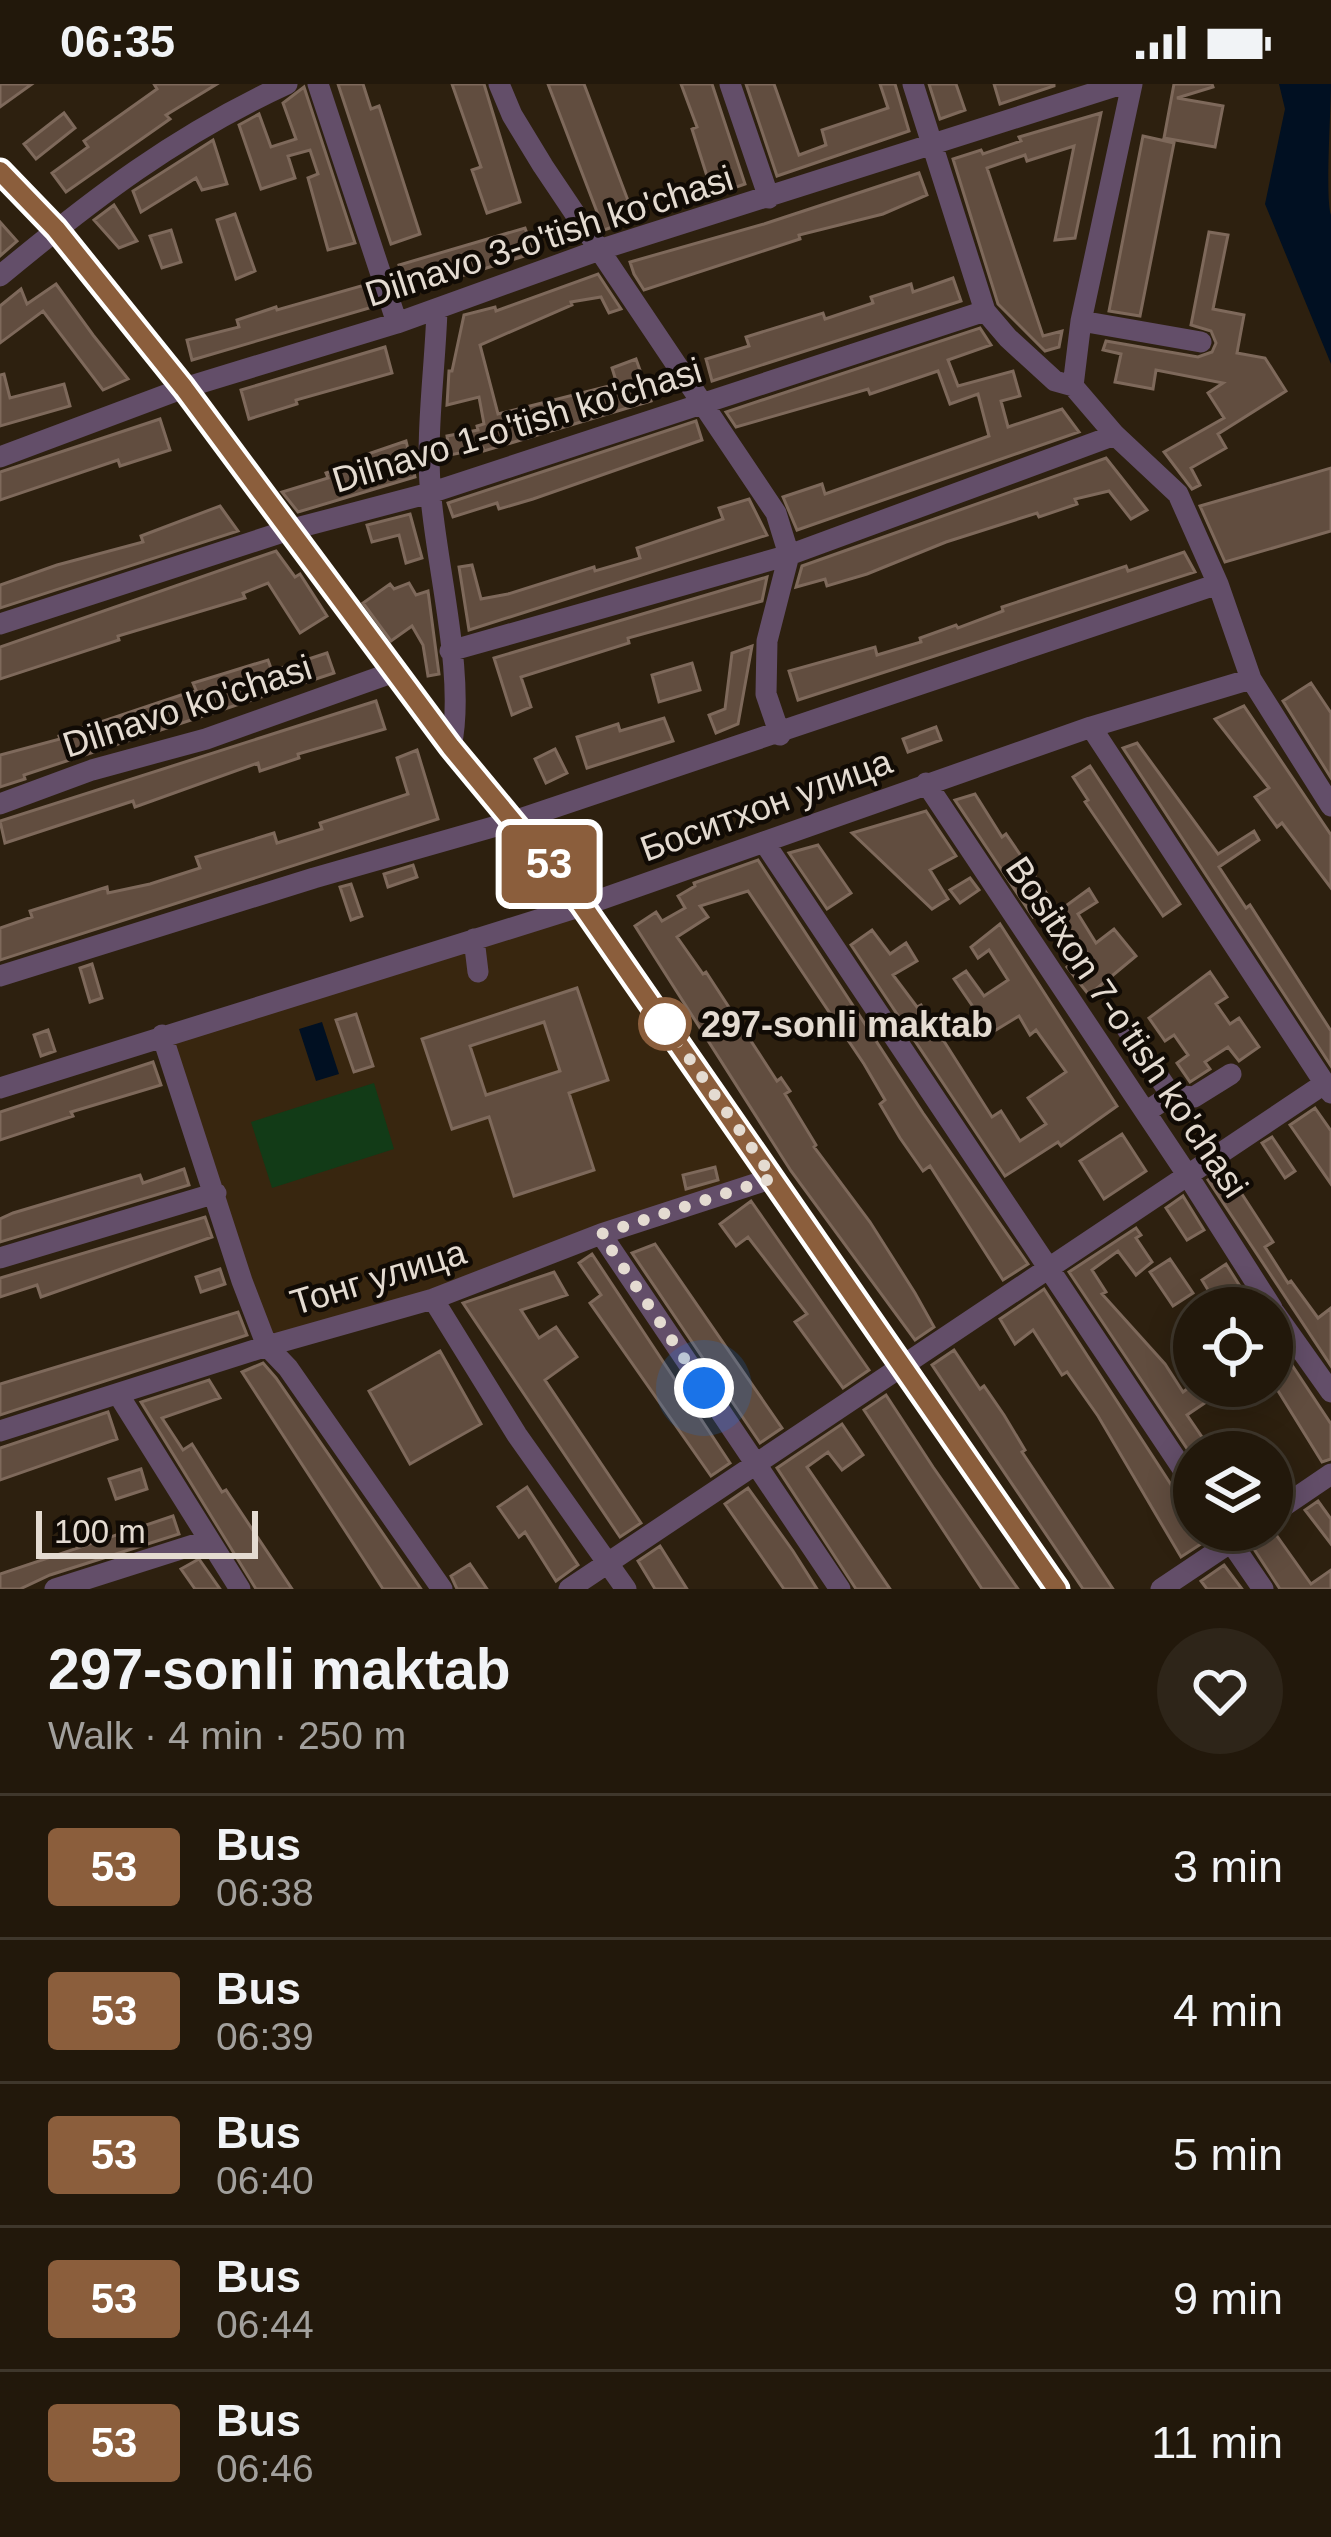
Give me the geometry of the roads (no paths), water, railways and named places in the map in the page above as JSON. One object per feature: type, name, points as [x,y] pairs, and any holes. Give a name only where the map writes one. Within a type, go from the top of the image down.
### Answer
[{"type":"street","points":[[0,276],[125,175],[217,116],[287,84]]},
{"type":"street","points":[[318,84],[397,323]]},
{"type":"street","points":[[499,84],[543,166],[776,514],[789,556],[767,641],[766,694],[779,735]]},
{"type":"street","points":[[730,84],[769,198]]},
{"type":"street","points":[[913,84],[985,311],[1055,381],[1072,386],[1115,435],[1178,494],[1218,584],[1251,680],[1331,806]]},
{"type":"street","name":"Dilnavo 3-o'tish ko'chasi","points":[[0,457],[184,388],[437,310],[602,249],[1122,84]]},
{"type":"street","points":[[1072,386],[1132,84]]},
{"type":"street","points":[[0,171],[56,229],[184,388],[451,747],[582,905],[1057,1589]]},
{"type":"street","points":[[437,310],[430,493],[450,651],[455,729],[451,747]]},
{"type":"street","name":"Dilnavo 1-o'tish ko'chasi","points":[[0,625],[289,530],[430,493],[985,311]]},
{"type":"street","points":[[1082,321],[1201,342]]},
{"type":"street","points":[[450,651],[789,556],[1115,435]]},
{"type":"street","name":"Боситхон улица","points":[[0,976],[514,821],[1218,584]]},
{"type":"street","name":"Dilnavo ko'chasi","points":[[0,804],[92,770],[206,739],[394,672]]},
{"type":"street","name":"Боситхон улица","points":[[0,1088],[582,905],[1091,727],[1251,680]]},
{"type":"street","points":[[568,1589],[1188,1176],[1328,1089],[1091,727]]},
{"type":"street","name":"Bositxon 7-o'tish ko'chasi","points":[[926,783],[1259,1287]]},
{"type":"street","points":[[764,842],[1173,1454]]},
{"type":"street","points":[[474,939],[478,973]]},
{"type":"street","points":[[1127,1029],[1172,1095]]},
{"type":"street","points":[[162,1035],[267,1346],[288,1368],[442,1589]]},
{"type":"street","points":[[1146,1112],[1172,1095],[1194,1097],[1231,1074]]},
{"type":"street","name":"Тонг улица","points":[[0,1431],[267,1346],[433,1300],[601,1234],[773,1178]]},
{"type":"street","points":[[0,1258],[216,1193]]},
{"type":"street","points":[[601,1234],[840,1589]]},
{"type":"street","points":[[433,1300],[517,1436],[626,1589]]},
{"type":"street","name":"Bositxon 7-o'tish ko'chasi","points":[[1293,1338],[1331,1392]]},
{"type":"street","points":[[118,1394],[240,1589]]},
{"type":"street","points":[[1293,1500],[1331,1474]]},
{"type":"street","points":[[55,1589],[209,1540]]},
{"type":"street","points":[[1161,1589],[1211,1551]]},
{"type":"street","points":[[1243,1551],[1263,1589]]},
{"type":"water","points":[[1279,84],[1331,84],[1331,364],[1265,204],[1285,109]]},
{"type":"water","points":[[322,1022],[339,1074],[316,1081],[299,1029]]},
{"type":"place","name":"297-sonli maktab","points":[[665,1024]]}]
